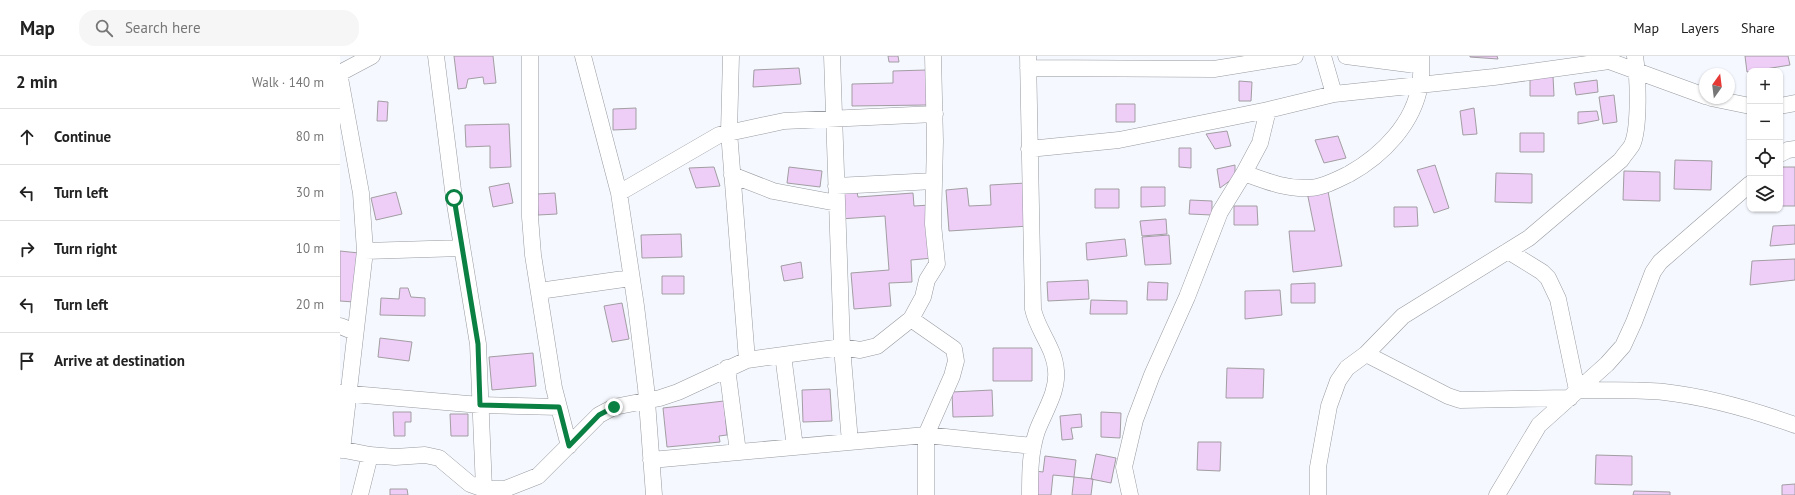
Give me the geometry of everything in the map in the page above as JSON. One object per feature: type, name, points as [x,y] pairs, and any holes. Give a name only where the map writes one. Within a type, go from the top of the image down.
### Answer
[{"type":"street","points":[[348,65],[372,56]]},
{"type":"street","points":[[436,56],[454,198],[478,344],[484,490]]},
{"type":"street","points":[[530,56],[530,217],[539,291],[554,388],[569,446]]},
{"type":"street","points":[[583,56],[619,193],[636,306],[654,495]]},
{"type":"street","points":[[731,56],[730,132],[732,175],[747,360]]},
{"type":"street","points":[[832,56],[842,346],[850,442]]},
{"type":"street","points":[[340,78],[361,193],[365,251],[355,332],[344,394],[341,449],[370,455],[395,457],[424,455],[439,458],[470,484],[484,490],[505,489],[538,476],[599,415],[614,407],[646,399],[660,398],[678,392],[747,360],[842,346],[860,350],[877,346],[911,319],[923,297],[927,280],[937,264],[933,224],[933,56]]},
{"type":"street","points":[[1030,495],[1031,454],[1057,380],[1053,354],[1045,336],[1035,321],[1033,309],[1028,62],[1097,62],[1214,69],[1295,56]]},
{"type":"street","points":[[1323,56],[1334,94]]},
{"type":"street","points":[[1244,173],[1285,188],[1310,188],[1336,181],[1367,164],[1396,136],[1412,111],[1420,84],[1421,59],[1408,64],[1346,56]]},
{"type":"street","points":[[1318,495],[1318,467],[1329,406],[1338,381],[1347,368],[1366,354],[1403,316],[1529,238],[1621,160],[1632,145],[1636,131],[1637,72],[1635,56]]},
{"type":"street","points":[[1029,149],[1119,140],[1268,110],[1334,94],[1494,77],[1609,61],[1699,94]]},
{"type":"street","points":[[1735,103],[1747,105]]},
{"type":"street","points":[[1783,105],[1795,103]]},
{"type":"street","points":[[1130,495],[1124,467],[1135,420],[1152,375],[1186,297],[1220,212],[1244,173],[1260,143],[1268,110]]},
{"type":"street","points":[[619,193],[719,135],[730,132],[784,121],[934,114]]},
{"type":"street","points":[[1783,152],[1795,149]]},
{"type":"street","points":[[732,175],[773,191],[837,203]]},
{"type":"street","points":[[836,186],[934,181]]},
{"type":"street","points":[[1497,495],[1539,425],[1574,394],[1623,346],[1653,272],[1660,262],[1747,187]]},
{"type":"street","points":[[365,251],[462,248]]},
{"type":"street","points":[[1508,251],[1542,272],[1552,286],[1558,299],[1574,394]]},
{"type":"street","points":[[539,291],[631,278]]},
{"type":"street","points":[[911,319],[954,349],[956,361],[952,376],[926,436],[926,495]]},
{"type":"street","points":[[340,326],[355,332]]},
{"type":"street","points":[[1366,354],[1448,396],[1460,400],[1574,394],[1663,392],[1736,406],[1795,425]]},
{"type":"street","points":[[783,355],[795,447]]},
{"type":"street","points":[[727,368],[738,452]]},
{"type":"street","points":[[344,394],[480,405],[559,407]]},
{"type":"street","points":[[651,460],[926,436],[1033,446]]},
{"type":"street","points":[[360,495],[370,455]]},
{"type":"building","points":[[454,56],[493,56],[496,83],[484,84],[483,77],[468,79],[466,88],[458,89]]},
{"type":"building","points":[[888,56],[898,56],[899,62],[889,62]]},
{"type":"building","points":[[1497,56],[1498,59],[1470,57]]},
{"type":"building","points":[[1745,56],[1788,56],[1790,65],[1772,68],[1747,68],[1747,72]]},
{"type":"building","points":[[799,68],[801,84],[753,87],[754,70]]},
{"type":"building","points":[[926,70],[927,105],[852,106],[852,84],[893,83],[893,71]]},
{"type":"building","points":[[1530,76],[1553,76],[1554,96],[1530,96]]},
{"type":"building","points":[[1597,80],[1598,92],[1576,95],[1574,83]]},
{"type":"building","points":[[1239,81],[1252,82],[1251,101],[1239,101]]},
{"type":"building","points":[[1614,95],[1617,122],[1603,124],[1599,97]]},
{"type":"building","points":[[378,101],[388,102],[387,121],[377,121]]},
{"type":"building","points":[[1116,104],[1135,104],[1135,122],[1116,122]]},
{"type":"building","points":[[636,108],[636,129],[613,130],[613,109]]},
{"type":"building","points":[[1474,108],[1477,134],[1463,135],[1460,111]]},
{"type":"building","points":[[1597,111],[1599,120],[1578,124],[1578,112]]},
{"type":"building","points":[[509,124],[511,167],[490,168],[490,146],[466,147],[465,125]]},
{"type":"building","points":[[1227,131],[1231,146],[1215,149],[1206,134]]},
{"type":"building","points":[[1520,133],[1544,133],[1544,152],[1520,152]]},
{"type":"building","points":[[1338,136],[1346,158],[1324,163],[1315,140]]},
{"type":"building","points":[[1179,148],[1191,148],[1191,168],[1179,167]]},
{"type":"building","points":[[1675,160],[1712,161],[1711,190],[1674,189]]},
{"type":"building","points":[[1235,165],[1235,177],[1220,188],[1217,169]]},
{"type":"building","points":[[1435,165],[1449,208],[1434,213],[1417,170]]},
{"type":"building","points":[[714,167],[720,186],[696,188],[689,168]]},
{"type":"building","points":[[789,167],[822,171],[820,187],[787,183]]},
{"type":"building","points":[[1783,167],[1795,167],[1795,206],[1783,206]]},
{"type":"building","points":[[1624,171],[1660,172],[1660,201],[1623,200]]},
{"type":"building","points":[[1496,173],[1532,174],[1532,203],[1495,202]]},
{"type":"building","points":[[509,183],[513,203],[493,207],[489,187]]},
{"type":"building","points":[[1026,183],[1029,226],[949,231],[946,190],[967,188],[969,206],[991,205],[990,185]]},
{"type":"building","points":[[1327,186],[1342,266],[1293,272],[1289,231],[1315,231],[1307,192]]},
{"type":"building","points":[[1141,187],[1165,187],[1165,206],[1141,207]]},
{"type":"building","points":[[1095,189],[1119,189],[1119,208],[1095,208]]},
{"type":"building","points":[[396,192],[402,214],[376,220],[371,198]]},
{"type":"building","points":[[857,192],[858,197],[913,193],[914,206],[930,205],[933,258],[911,260],[912,282],[889,283],[891,306],[854,309],[851,273],[889,270],[885,216],[840,219],[838,193]]},
{"type":"building","points":[[555,193],[557,214],[538,215],[537,194]]},
{"type":"building","points":[[1190,200],[1212,201],[1212,215],[1189,214]]},
{"type":"building","points":[[1234,206],[1257,206],[1258,225],[1234,225]]},
{"type":"building","points":[[1394,207],[1417,207],[1418,226],[1394,227]]},
{"type":"building","points":[[1166,219],[1167,234],[1142,236],[1140,221]]},
{"type":"building","points":[[1795,225],[1795,244],[1770,246],[1773,226]]},
{"type":"building","points":[[681,234],[682,257],[642,258],[641,235]]},
{"type":"building","points":[[1169,235],[1171,264],[1145,265],[1142,237]]},
{"type":"building","points":[[1125,239],[1127,256],[1087,260],[1086,243]]},
{"type":"building","points":[[340,251],[359,253],[354,302],[340,301]]},
{"type":"building","points":[[1795,259],[1795,280],[1750,285],[1752,261]]},
{"type":"building","points":[[801,262],[803,278],[784,281],[781,266]]},
{"type":"building","points":[[662,276],[684,276],[684,294],[662,294]]},
{"type":"building","points":[[1088,280],[1089,299],[1048,301],[1047,282]]},
{"type":"building","points":[[1148,282],[1168,283],[1167,300],[1147,300]]},
{"type":"building","points":[[1315,283],[1315,303],[1291,303],[1291,284]]},
{"type":"building","points":[[400,288],[408,288],[411,297],[425,298],[425,316],[380,315],[381,298],[399,299]]},
{"type":"building","points":[[1280,290],[1282,315],[1245,319],[1245,291]]},
{"type":"building","points":[[1091,300],[1127,301],[1127,314],[1090,314]]},
{"type":"building","points":[[622,303],[629,339],[612,342],[604,306]]},
{"type":"building","points":[[380,338],[412,342],[409,361],[378,357]]},
{"type":"building","points":[[993,348],[1032,348],[1032,381],[993,381]]},
{"type":"building","points":[[533,353],[536,386],[492,390],[489,357]]},
{"type":"building","points":[[1227,368],[1264,369],[1263,398],[1226,398]]},
{"type":"building","points":[[830,389],[832,421],[803,422],[802,390]]},
{"type":"building","points":[[992,390],[993,416],[953,417],[952,392]]},
{"type":"building","points":[[724,401],[727,435],[719,436],[720,442],[667,447],[663,408]]},
{"type":"building","points":[[393,412],[411,412],[411,422],[405,422],[405,436],[394,436]]},
{"type":"building","points":[[1101,412],[1121,413],[1120,438],[1101,437]]},
{"type":"building","points":[[450,414],[468,414],[468,436],[451,436]]},
{"type":"building","points":[[1081,414],[1082,427],[1071,428],[1073,439],[1062,440],[1060,416]]},
{"type":"building","points":[[1198,442],[1221,442],[1220,471],[1197,470]]},
{"type":"building","points":[[1096,454],[1116,458],[1111,483],[1091,479]]},
{"type":"building","points":[[1596,455],[1632,456],[1632,485],[1595,484]]},
{"type":"building","points":[[1045,456],[1076,460],[1074,477],[1053,475],[1051,495],[1032,495],[1035,471],[1043,472]]},
{"type":"building","points":[[1074,477],[1093,479],[1091,495],[1072,495]]},
{"type":"building","points":[[1795,484],[1795,495],[1782,495],[1782,485]]},
{"type":"building","points":[[390,489],[407,489],[408,495],[390,495]]},
{"type":"building","points":[[1634,491],[1670,492],[1670,495],[1633,495]]},
{"type":"route","points":[[454,198],[478,344],[480,405],[559,407],[569,446],[599,415],[614,407]]}]
